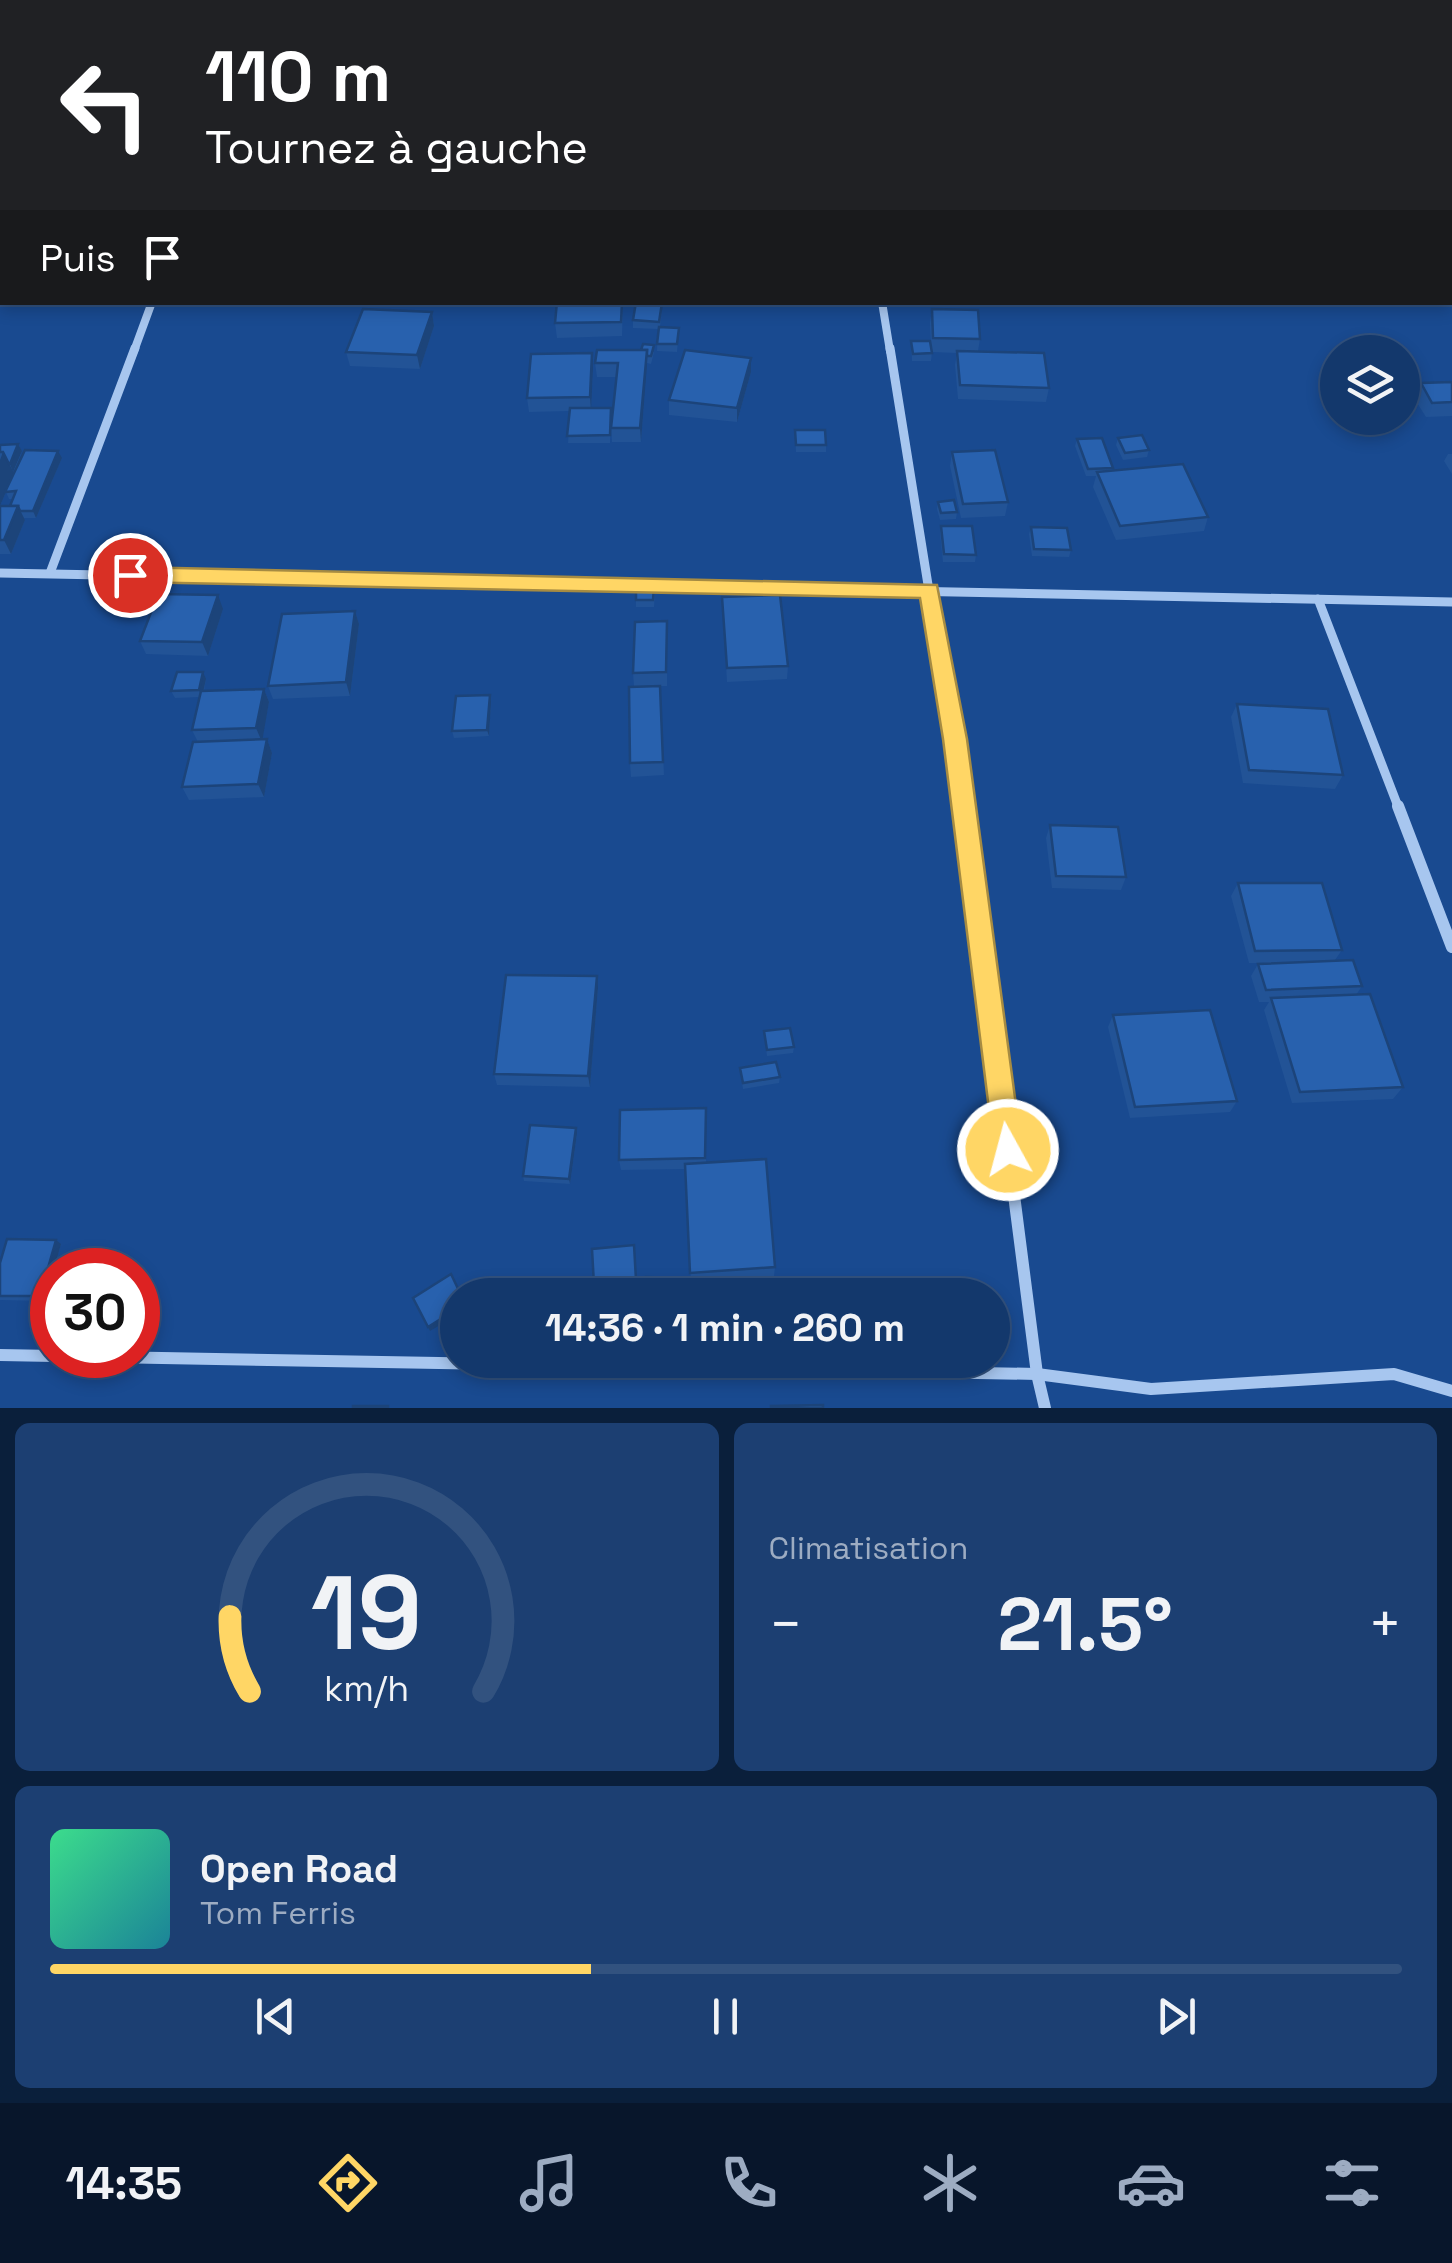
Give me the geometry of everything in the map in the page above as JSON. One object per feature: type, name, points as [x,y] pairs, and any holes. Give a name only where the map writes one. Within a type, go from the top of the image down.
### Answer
[{"type":"street","points":[[50,573],[151,305]]},
{"type":"street","points":[[882,305],[955,739],[1037,1374],[1045,1408]]},
{"type":"street","points":[[0,573],[1452,602]]},
{"type":"street","points":[[1318,599],[1452,947]]},
{"type":"street","points":[[0,1356],[1037,1374],[1151,1390],[1394,1374],[1452,1391]]},
{"type":"building","points":[[557,305],[622,305],[621,322],[555,323]]},
{"type":"building","points":[[636,305],[662,305],[659,322],[633,320]]},
{"type":"building","points":[[363,309],[432,312],[417,355],[346,352]]},
{"type":"building","points":[[932,309],[978,310],[980,339],[933,338]]},
{"type":"building","points":[[659,327],[679,328],[677,344],[657,344]]},
{"type":"building","points":[[911,341],[930,341],[932,353],[913,354]]},
{"type":"building","points":[[643,344],[654,345],[651,356],[647,356],[647,350],[641,350]]},
{"type":"building","points":[[597,350],[647,350],[640,428],[611,428],[618,363],[595,363]]},
{"type":"building","points":[[685,350],[751,358],[737,408],[669,400]]},
{"type":"building","points":[[957,351],[1044,353],[1049,388],[960,385]]},
{"type":"building","points":[[592,353],[590,397],[527,398],[531,354]]},
{"type":"building","points":[[1452,382],[1452,402],[1432,403],[1421,383]]},
{"type":"building","points":[[570,408],[611,408],[610,435],[567,436]]},
{"type":"building","points":[[795,430],[825,430],[826,445],[796,445]]},
{"type":"building","points":[[1142,435],[1149,450],[1125,453],[1118,438]]},
{"type":"building","points":[[1102,438],[1113,468],[1088,469],[1077,439]]},
{"type":"building","points":[[18,444],[10,464],[9,464],[0,445]]},
{"type":"building","points":[[25,450],[58,451],[33,511],[10,506],[16,491],[5,492]]},
{"type":"building","points":[[995,450],[1008,502],[963,504],[952,452]]},
{"type":"building","points":[[1183,464],[1208,517],[1120,526],[1097,472]]},
{"type":"building","points":[[954,500],[957,512],[941,513],[938,502]]},
{"type":"building","points":[[0,506],[18,506],[4,540],[0,540]]},
{"type":"building","points":[[941,526],[972,526],[976,555],[944,554]]},
{"type":"building","points":[[1031,527],[1067,528],[1071,550],[1034,549]]},
{"type":"building","points":[[636,586],[654,586],[653,600],[636,600]]},
{"type":"building","points":[[158,594],[218,595],[202,642],[140,641]]},
{"type":"building","points":[[780,595],[788,666],[727,668],[722,597]]},
{"type":"building","points":[[355,611],[346,682],[268,686],[282,614]]},
{"type":"building","points":[[667,621],[666,672],[633,673],[635,622]]},
{"type":"building","points":[[177,672],[203,672],[199,690],[171,691]]},
{"type":"building","points":[[660,686],[663,762],[630,763],[629,687]]},
{"type":"building","points":[[264,689],[256,728],[192,730],[201,691]]},
{"type":"building","points":[[490,695],[487,730],[452,731],[456,696]]},
{"type":"building","points":[[1237,704],[1328,709],[1343,775],[1249,770]]},
{"type":"building","points":[[267,739],[258,784],[182,787],[193,742]]},
{"type":"building","points":[[1050,825],[1118,827],[1126,877],[1056,876]]},
{"type":"building","points":[[1238,883],[1322,883],[1342,950],[1255,951]]},
{"type":"building","points":[[1353,960],[1362,986],[1266,990],[1258,964]]},
{"type":"building","points":[[506,975],[597,976],[588,1076],[494,1074]]},
{"type":"building","points":[[1370,994],[1403,1087],[1300,1092],[1271,998]]},
{"type":"building","points":[[1210,1010],[1237,1101],[1135,1107],[1113,1015]]},
{"type":"building","points":[[790,1028],[794,1047],[767,1050],[764,1031]]},
{"type":"building","points":[[776,1062],[780,1077],[743,1083],[740,1068]]},
{"type":"building","points":[[706,1108],[705,1158],[619,1160],[620,1110]]},
{"type":"building","points":[[530,1125],[576,1128],[569,1179],[523,1176]]},
{"type":"building","points":[[766,1159],[775,1267],[690,1273],[685,1164]]},
{"type":"building","points":[[7,1239],[56,1240],[54,1248],[30,1248],[30,1296],[0,1296],[0,1263]]},
{"type":"building","points":[[634,1245],[636,1278],[594,1278],[592,1249]]},
{"type":"building","points":[[440,1281],[440,1319],[428,1327],[413,1298]]},
{"type":"building","points":[[388,1406],[388,1408],[353,1408]]},
{"type":"building","points":[[771,1406],[823,1408],[771,1408]]},
{"type":"route","points":[[130,575],[929,590],[955,739],[1008,1150]]}]
